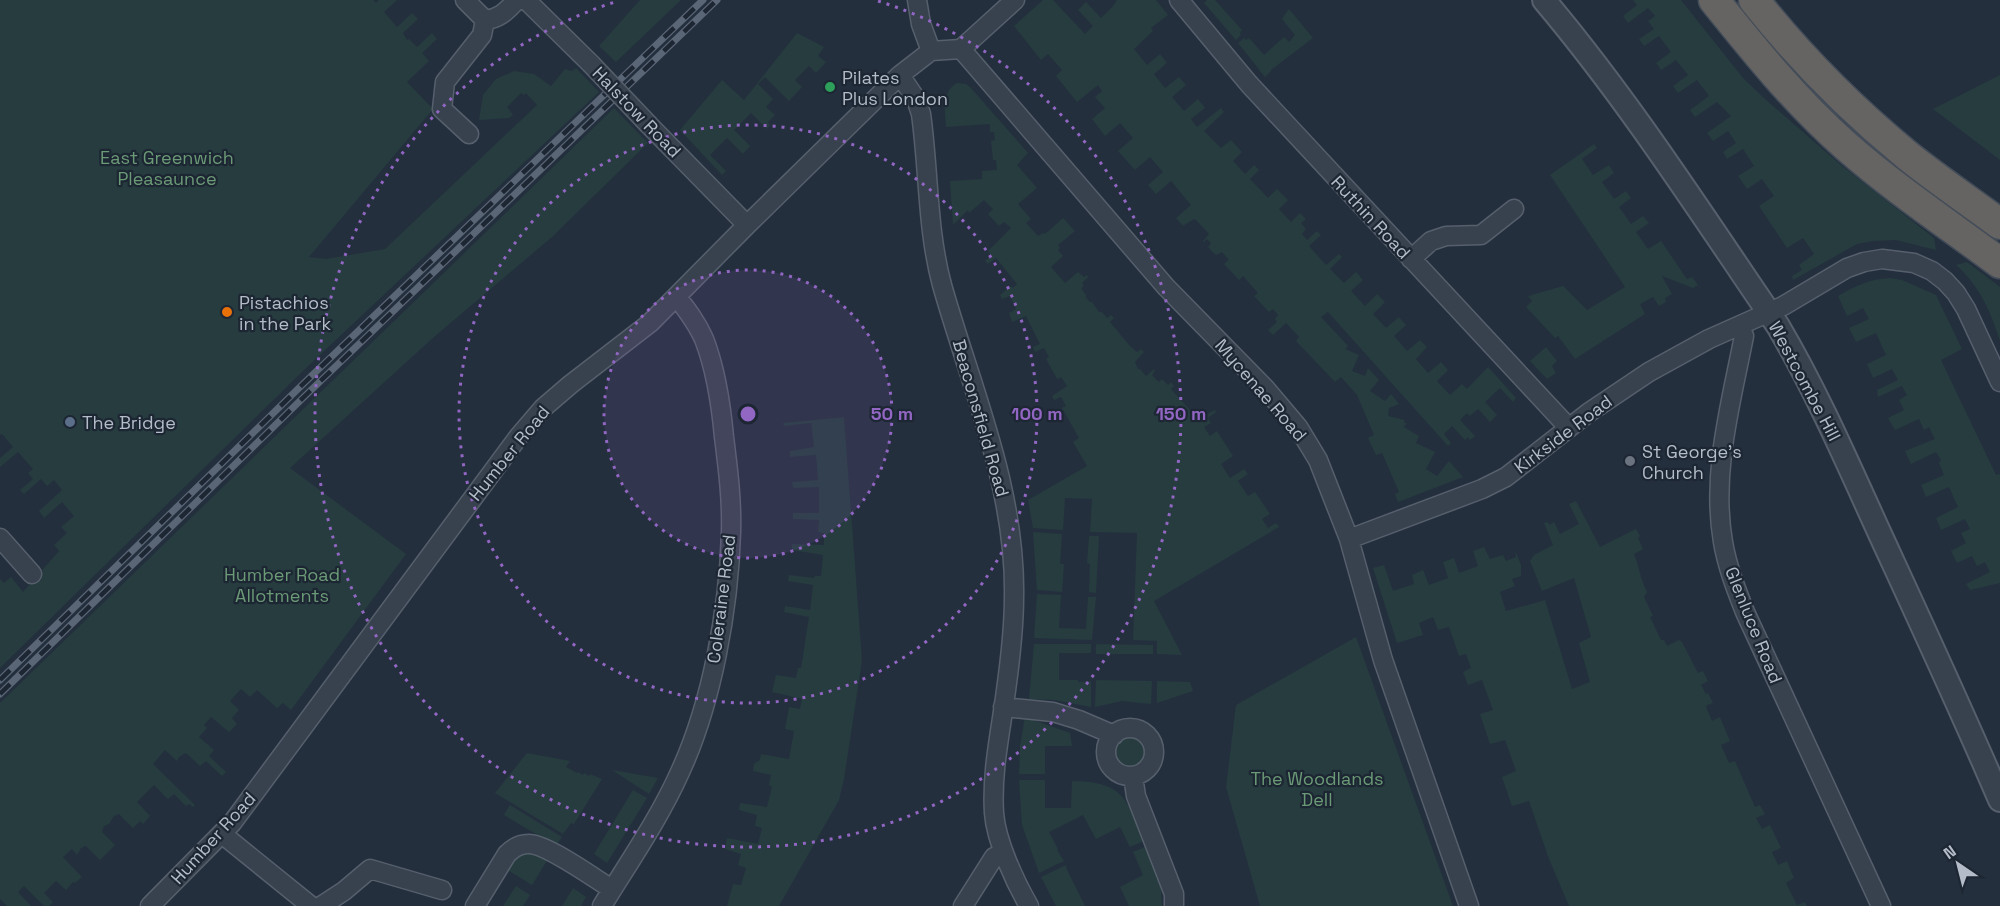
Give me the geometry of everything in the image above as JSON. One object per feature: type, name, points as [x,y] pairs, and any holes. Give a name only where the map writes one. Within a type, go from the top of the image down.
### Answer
[{"type":"highway","points":[[1714,0],[1796,98],[1846,146],[2000,263]]},
{"type":"highway","points":[[1754,0],[1776,28],[1868,122],[1910,157],[2000,224]]},
{"type":"street","points":[[465,0],[485,20]]},
{"type":"street","points":[[485,20],[502,15],[517,0]]},
{"type":"street","name":"Halstow Road","points":[[526,0],[747,225]]},
{"type":"street","points":[[917,0],[921,24],[931,51],[961,49],[1015,0]]},
{"type":"street","name":"Ruthin Road","points":[[1179,0],[1249,84],[1569,428]]},
{"type":"street","name":"Westcombe Hill","points":[[1544,0],[1584,48],[1631,112],[1769,313],[1792,351],[1940,663],[2000,800]]},
{"type":"street","points":[[469,134],[442,108],[445,82],[482,35],[485,20]]},
{"type":"street","name":"Mycenae Road","points":[[961,49],[1166,287],[1265,388],[1298,427],[1318,460],[1349,539],[1383,660],[1469,906]]},
{"type":"street","name":"Humber Road","points":[[150,906],[222,834],[284,754],[519,436],[543,408],[650,323],[900,75],[931,51]]},
{"type":"street","name":"Beaconsfield Road","points":[[900,75],[916,99],[921,114],[935,250],[942,284],[992,443],[1012,545],[1014,597],[1004,706],[995,766],[994,815],[1004,853],[1016,883],[1029,906]]},
{"type":"street","points":[[1411,259],[1431,241],[1446,236],[1481,235],[1514,209]]},
{"type":"street","name":"Kirkside Road","points":[[1349,539],[1482,489],[1506,477],[1569,428],[1649,372],[1684,351],[1769,313],[1847,268],[1864,262],[1882,259],[1914,263],[1932,271],[1945,281],[1966,309],[2000,382]]},
{"type":"street","name":"Coleraine Road","points":[[603,906],[681,771],[701,715],[714,666],[729,574],[730,489],[720,402],[704,338],[692,316],[677,297]]},
{"type":"street","name":"Glenluce Road","points":[[1739,326],[1744,336],[1723,442],[1719,498],[1723,543],[1729,569],[1745,612],[1881,906]]},
{"type":"street","points":[[0,538],[32,574]]},
{"type":"street","points":[[1004,706],[1053,712],[1114,735]]},
{"type":"street","points":[[1129,728],[1144,733],[1153,746],[1152,762],[1147,769],[1133,776],[1118,773],[1108,762],[1107,748],[1114,735],[1129,728]]},
{"type":"street","points":[[1133,776],[1136,796],[1174,894],[1174,906]]},
{"type":"street","points":[[222,834],[311,906]]},
{"type":"street","points":[[475,906],[507,854],[513,848],[528,844],[542,846],[612,889]]},
{"type":"street","points":[[963,906],[994,857],[1004,853]]},
{"type":"street","points":[[321,906],[344,891],[370,869],[441,890]]},
{"type":"green space","name":"East Greenwich Pleasaunce","points":[[0,0],[373,0],[376,3],[379,0],[397,0],[384,12],[397,27],[412,13],[418,19],[403,33],[407,40],[409,39],[417,47],[432,33],[437,39],[422,53],[429,61],[407,82],[433,109],[309,257],[326,259],[385,249],[537,105],[526,93],[524,95],[521,93],[507,107],[513,115],[509,118],[479,120],[483,95],[496,79],[514,71],[534,74],[551,86],[565,69],[572,71],[576,68],[599,92],[304,370],[0,668],[0,579],[4,583],[11,577],[23,592],[59,551],[54,545],[67,533],[61,527],[74,516],[62,502],[44,518],[39,511],[62,490],[54,480],[47,486],[41,479],[24,494],[20,490],[33,479],[28,473],[33,469],[18,452],[0,467],[0,458],[13,447],[2,434],[0,435]]},
{"type":"green space","points":[[640,0],[681,0],[616,62],[599,46]]},
{"type":"green space","points":[[1043,0],[1053,0],[1085,34],[1093,26],[1078,10],[1086,2],[1101,18],[1117,0],[1156,0],[1168,15],[1151,28],[1153,31],[1134,49],[1147,65],[1160,54],[1167,63],[1154,74],[1165,88],[1179,77],[1186,85],[1172,97],[1184,111],[1198,99],[1205,108],[1191,119],[1197,127],[1221,108],[1224,112],[1204,131],[1221,148],[1231,140],[1242,152],[1233,161],[1245,174],[1254,165],[1259,170],[1250,179],[1268,198],[1277,189],[1288,200],[1279,209],[1291,222],[1300,213],[1306,219],[1301,223],[1306,229],[1302,234],[1307,240],[1317,231],[1321,235],[1309,246],[1326,265],[1339,254],[1342,257],[1330,269],[1344,283],[1356,272],[1363,280],[1351,291],[1365,306],[1377,294],[1385,302],[1373,314],[1386,328],[1399,317],[1406,325],[1394,336],[1407,351],[1420,340],[1427,347],[1416,359],[1428,373],[1441,362],[1448,370],[1437,381],[1450,395],[1462,384],[1467,389],[1488,367],[1516,398],[1513,402],[1500,388],[1485,402],[1497,415],[1490,422],[1478,409],[1470,416],[1467,413],[1460,420],[1475,436],[1470,440],[1468,437],[1465,440],[1452,426],[1444,434],[1451,443],[1448,446],[1328,312],[1321,317],[1348,346],[1345,349],[1359,355],[1352,371],[1365,376],[1368,368],[1379,380],[1370,391],[1385,401],[1391,394],[1399,404],[1389,408],[1388,416],[1405,420],[1404,423],[1407,423],[1404,427],[1419,436],[1416,443],[1435,452],[1426,469],[1437,476],[1449,461],[1463,477],[1398,502],[1395,494],[1399,492],[1382,453],[1376,455],[1368,438],[1374,435],[1357,395],[1341,377],[1335,382],[1296,341],[1299,337],[1286,323],[1273,335],[1268,330],[1277,322],[1275,319],[1278,315],[1273,309],[1269,312],[1254,296],[1258,293],[1243,276],[1239,280],[1224,264],[1229,260],[1222,252],[1216,255],[1208,247],[1211,243],[1207,239],[1203,241],[1209,234],[1196,220],[1183,226],[1176,218],[1191,205],[1171,181],[1156,194],[1148,185],[1163,172],[1150,157],[1135,170],[1118,151],[1133,138],[1120,123],[1105,136],[1092,119],[1105,108],[1095,97],[1102,91],[1098,85],[1077,102],[1056,76],[1062,70],[1048,54],[1041,60],[1014,26]]},
{"type":"green space","points":[[1207,0],[1215,0],[1242,30],[1236,40],[1204,3]]},
{"type":"green space","points":[[1633,0],[1681,0],[1743,78],[1841,165],[1934,238],[1936,250],[1896,240],[1857,244],[1793,280],[1792,276],[1802,270],[1799,265],[1814,254],[1803,238],[1787,248],[1759,206],[1774,196],[1762,179],[1747,189],[1738,176],[1754,166],[1743,149],[1727,159],[1723,152],[1736,143],[1728,131],[1713,141],[1707,133],[1731,116],[1717,102],[1695,117],[1690,110],[1709,96],[1697,80],[1678,93],[1673,86],[1688,75],[1676,60],[1661,70],[1656,63],[1671,52],[1659,36],[1644,46],[1639,39],[1654,29],[1648,21],[1655,16],[1648,8],[1628,23],[1623,16],[1637,5]]},
{"type":"green space","points":[[1289,9],[1313,38],[1265,77],[1238,43],[1244,38],[1246,40],[1249,38],[1264,55],[1284,37],[1289,42],[1295,35],[1282,19]]},
{"type":"green space","points":[[797,33],[824,47],[818,56],[826,62],[816,73],[809,66],[795,80],[802,87],[789,101],[765,77],[758,84],[773,99],[766,107],[775,115],[768,122],[770,125],[767,129],[751,113],[734,130],[750,146],[743,154],[727,138],[710,155],[726,171],[722,175],[680,130],[722,80],[744,100]]},
{"type":"green space","points":[[2000,75],[2000,160],[1933,109]]},
{"type":"green space","points":[[957,83],[970,87],[1028,153],[1017,165],[1037,188],[1018,204],[1031,219],[1026,223],[1038,236],[1045,234],[1063,218],[1075,231],[1058,245],[1060,248],[1058,250],[1063,256],[1051,267],[1065,283],[1078,272],[1084,277],[1087,275],[1088,277],[1082,283],[1084,286],[1081,288],[1086,298],[1107,318],[1111,315],[1114,318],[1110,322],[1129,345],[1137,352],[1141,349],[1144,352],[1135,362],[1138,369],[1146,376],[1154,369],[1152,375],[1159,382],[1162,379],[1168,385],[1171,382],[1174,386],[1171,389],[1198,419],[1215,410],[1216,412],[1208,418],[1211,423],[1204,427],[1210,436],[1217,431],[1233,456],[1221,464],[1230,478],[1244,469],[1248,474],[1238,481],[1248,496],[1255,492],[1270,514],[1262,519],[1268,528],[1276,523],[1279,527],[1154,601],[1182,655],[1157,654],[1157,641],[1133,640],[1137,533],[1090,532],[1092,499],[1065,498],[1063,530],[1033,528],[1028,500],[1087,466],[1073,442],[1079,438],[1062,408],[1066,406],[1061,397],[1054,400],[1052,396],[1067,386],[1061,377],[1057,379],[1046,359],[1049,357],[1044,348],[1035,352],[1033,347],[1040,344],[1026,316],[1012,322],[1009,313],[1016,309],[1010,296],[1002,299],[1000,295],[1017,284],[996,258],[988,264],[985,261],[991,255],[988,251],[1011,228],[1004,222],[999,226],[988,214],[993,209],[984,200],[969,213],[968,210],[953,225],[950,181],[982,179],[982,171],[997,170],[996,160],[993,160],[991,141],[995,140],[994,132],[990,132],[990,124],[946,127],[946,96]]},
{"type":"green space","name":"Humber Road Allotments","points":[[614,108],[648,143],[552,237],[434,337],[290,468],[406,554],[291,710],[283,703],[277,708],[257,690],[250,697],[241,689],[230,701],[239,710],[232,718],[237,724],[229,732],[211,717],[204,725],[207,728],[199,737],[214,750],[209,756],[226,772],[222,776],[206,761],[200,766],[186,753],[177,761],[165,750],[153,764],[195,805],[193,807],[189,804],[186,806],[174,794],[168,799],[154,785],[137,802],[150,816],[143,824],[140,821],[133,828],[119,814],[104,826],[102,832],[115,845],[100,860],[86,846],[81,848],[77,855],[72,849],[63,857],[82,877],[66,890],[56,881],[44,893],[53,902],[49,906],[44,906],[24,886],[18,892],[31,906],[7,906],[0,899],[0,703]]},
{"type":"green space","points":[[1594,144],[1597,148],[1582,159],[1593,175],[1609,165],[1614,173],[1602,182],[1614,199],[1626,191],[1631,198],[1619,207],[1631,224],[1643,216],[1649,223],[1636,232],[1648,249],[1661,241],[1687,279],[1692,277],[1698,285],[1693,288],[1662,276],[1672,294],[1665,298],[1666,302],[1659,306],[1653,297],[1640,304],[1645,314],[1575,359],[1558,336],[1555,338],[1526,307],[1532,301],[1528,296],[1563,286],[1587,310],[1625,287],[1550,175]]},
{"type":"green space","points":[[1967,262],[2000,287],[2000,341],[1983,300],[1971,281],[1956,265]]},
{"type":"green space","points":[[1890,278],[1902,280],[1936,295],[1962,349],[1941,360],[1996,475],[2000,474],[2000,583],[1970,590],[1966,584],[1990,572],[1985,562],[1977,566],[1972,556],[1957,563],[1951,551],[1966,543],[1961,533],[1970,529],[1965,519],[1941,530],[1936,518],[1958,507],[1949,487],[1926,497],[1921,485],[1944,475],[1939,463],[1941,460],[1936,452],[1911,464],[1905,451],[1935,439],[1929,427],[1924,430],[1919,419],[1895,430],[1888,418],[1904,410],[1899,400],[1907,395],[1902,386],[1878,397],[1877,390],[1898,380],[1892,369],[1873,378],[1867,364],[1886,355],[1876,333],[1856,342],[1849,328],[1869,319],[1863,308],[1847,316],[1838,296],[1863,284]]},
{"type":"green space","points":[[1546,347],[1557,361],[1552,366],[1556,373],[1547,379],[1530,361]]},
{"type":"green space","points":[[844,417],[862,660],[839,800],[779,906],[727,906],[733,884],[741,885],[746,868],[738,865],[741,854],[725,849],[727,838],[758,844],[762,828],[755,826],[757,815],[739,810],[740,803],[767,807],[772,787],[769,785],[771,775],[753,771],[754,764],[760,760],[761,754],[789,759],[794,731],[785,729],[789,707],[800,709],[802,699],[772,692],[776,675],[796,678],[798,668],[801,668],[809,617],[784,612],[785,606],[810,610],[813,585],[788,581],[789,575],[814,578],[821,576],[823,555],[792,550],[792,544],[824,545],[824,533],[818,532],[819,520],[793,519],[793,513],[819,513],[819,487],[793,488],[792,482],[818,480],[816,455],[790,457],[790,451],[814,447],[811,423],[784,426],[783,423]]},
{"type":"green space","points":[[1576,501],[1600,547],[1636,529],[1640,536],[1638,538],[1643,549],[1634,554],[1647,592],[1644,597],[1653,616],[1650,617],[1661,640],[1664,640],[1667,646],[1679,640],[1682,642],[1698,673],[1703,671],[1708,681],[1701,685],[1713,703],[1706,707],[1712,721],[1720,717],[1730,741],[1721,745],[1729,763],[1735,761],[1755,807],[1760,805],[1765,814],[1756,818],[1762,829],[1770,825],[1781,848],[1772,852],[1778,865],[1787,861],[1794,878],[1786,883],[1797,905],[1805,902],[1807,906],[1569,906],[1549,859],[1529,801],[1512,806],[1502,777],[1516,771],[1505,740],[1490,744],[1480,714],[1493,710],[1482,680],[1468,685],[1463,672],[1471,668],[1466,654],[1459,656],[1449,627],[1438,630],[1433,617],[1419,623],[1423,635],[1397,643],[1373,568],[1384,565],[1393,591],[1414,584],[1412,575],[1423,570],[1429,585],[1448,578],[1443,562],[1454,558],[1459,573],[1478,566],[1473,551],[1484,547],[1490,559],[1503,555],[1506,561],[1516,557],[1515,550],[1521,565],[1521,576],[1512,579],[1515,586],[1500,592],[1506,611],[1545,600],[1572,689],[1590,682],[1579,643],[1591,637],[1574,578],[1542,591],[1530,561],[1534,555],[1553,545],[1544,523],[1548,522],[1549,525],[1554,522],[1560,534],[1579,524],[1569,504]]},
{"type":"green space","points":[[1033,532],[1062,534],[1060,564],[1064,564],[1062,592],[1037,590]]},
{"type":"green space","points":[[1089,536],[1099,536],[1096,593],[1089,592],[1090,564],[1087,563]]},
{"type":"green space","points":[[1037,594],[1061,595],[1059,628],[1086,629],[1088,597],[1096,597],[1092,640],[1034,638]]},
{"type":"green space","name":"The Woodlands Dell","points":[[1356,637],[1453,906],[1260,906],[1226,787],[1236,705]]},
{"type":"green space","points":[[1034,644],[1091,644],[1091,653],[1059,653],[1059,680],[1091,681],[1091,707],[1054,700],[1029,699]]},
{"type":"green space","points":[[1096,644],[1153,645],[1153,654],[1096,654]]},
{"type":"green space","points":[[1096,680],[1152,681],[1151,704],[1122,701],[1095,707]]},
{"type":"green space","points":[[1157,681],[1190,682],[1193,691],[1157,703]]},
{"type":"green space","points":[[1025,717],[1070,733],[1072,746],[1045,746],[1045,774],[1019,774],[1020,746]]},
{"type":"green space","points":[[1130,734],[1143,739],[1148,752],[1143,765],[1130,770],[1117,765],[1112,752],[1117,739]]},
{"type":"green space","points":[[527,753],[570,761],[566,767],[583,775],[584,773],[589,776],[590,774],[602,779],[574,824],[571,823],[563,834],[495,793]]},
{"type":"green space","points":[[612,770],[658,778],[649,794]]},
{"type":"green space","points":[[1019,780],[1045,780],[1045,808],[1071,808],[1072,781],[1089,782],[1113,789],[1127,803],[1144,841],[1130,847],[1120,827],[1096,839],[1083,815],[1049,832],[1064,861],[1039,873],[1022,825]]},
{"type":"green space","points":[[633,790],[647,798],[607,863],[594,854]]},
{"type":"green space","points":[[510,805],[562,837],[556,846],[504,815]]},
{"type":"green space","points":[[1145,847],[1161,888],[1162,906],[1129,906],[1120,887],[1143,875],[1133,852]]},
{"type":"green space","points":[[525,853],[533,853],[548,859],[532,885],[506,869],[511,862]]},
{"type":"green space","points":[[1066,865],[1085,906],[1056,906],[1041,877]]},
{"type":"green space","points":[[516,886],[530,895],[523,906],[503,906]]},
{"type":"green space","points":[[573,888],[586,897],[581,906],[562,906]]},
{"type":"railway","points":[[0,680],[301,386],[703,0]]},
{"type":"railway","points":[[0,694],[308,393],[717,0]]},
{"type":"place","name":"Pilates Plus London","points":[[830,87]]},
{"type":"place","name":"Pistachios in the Park","points":[[227,312]]},
{"type":"place","name":"The Bridge","points":[[70,422]]},
{"type":"place","name":"St George's Church","points":[[1630,461]]}]
